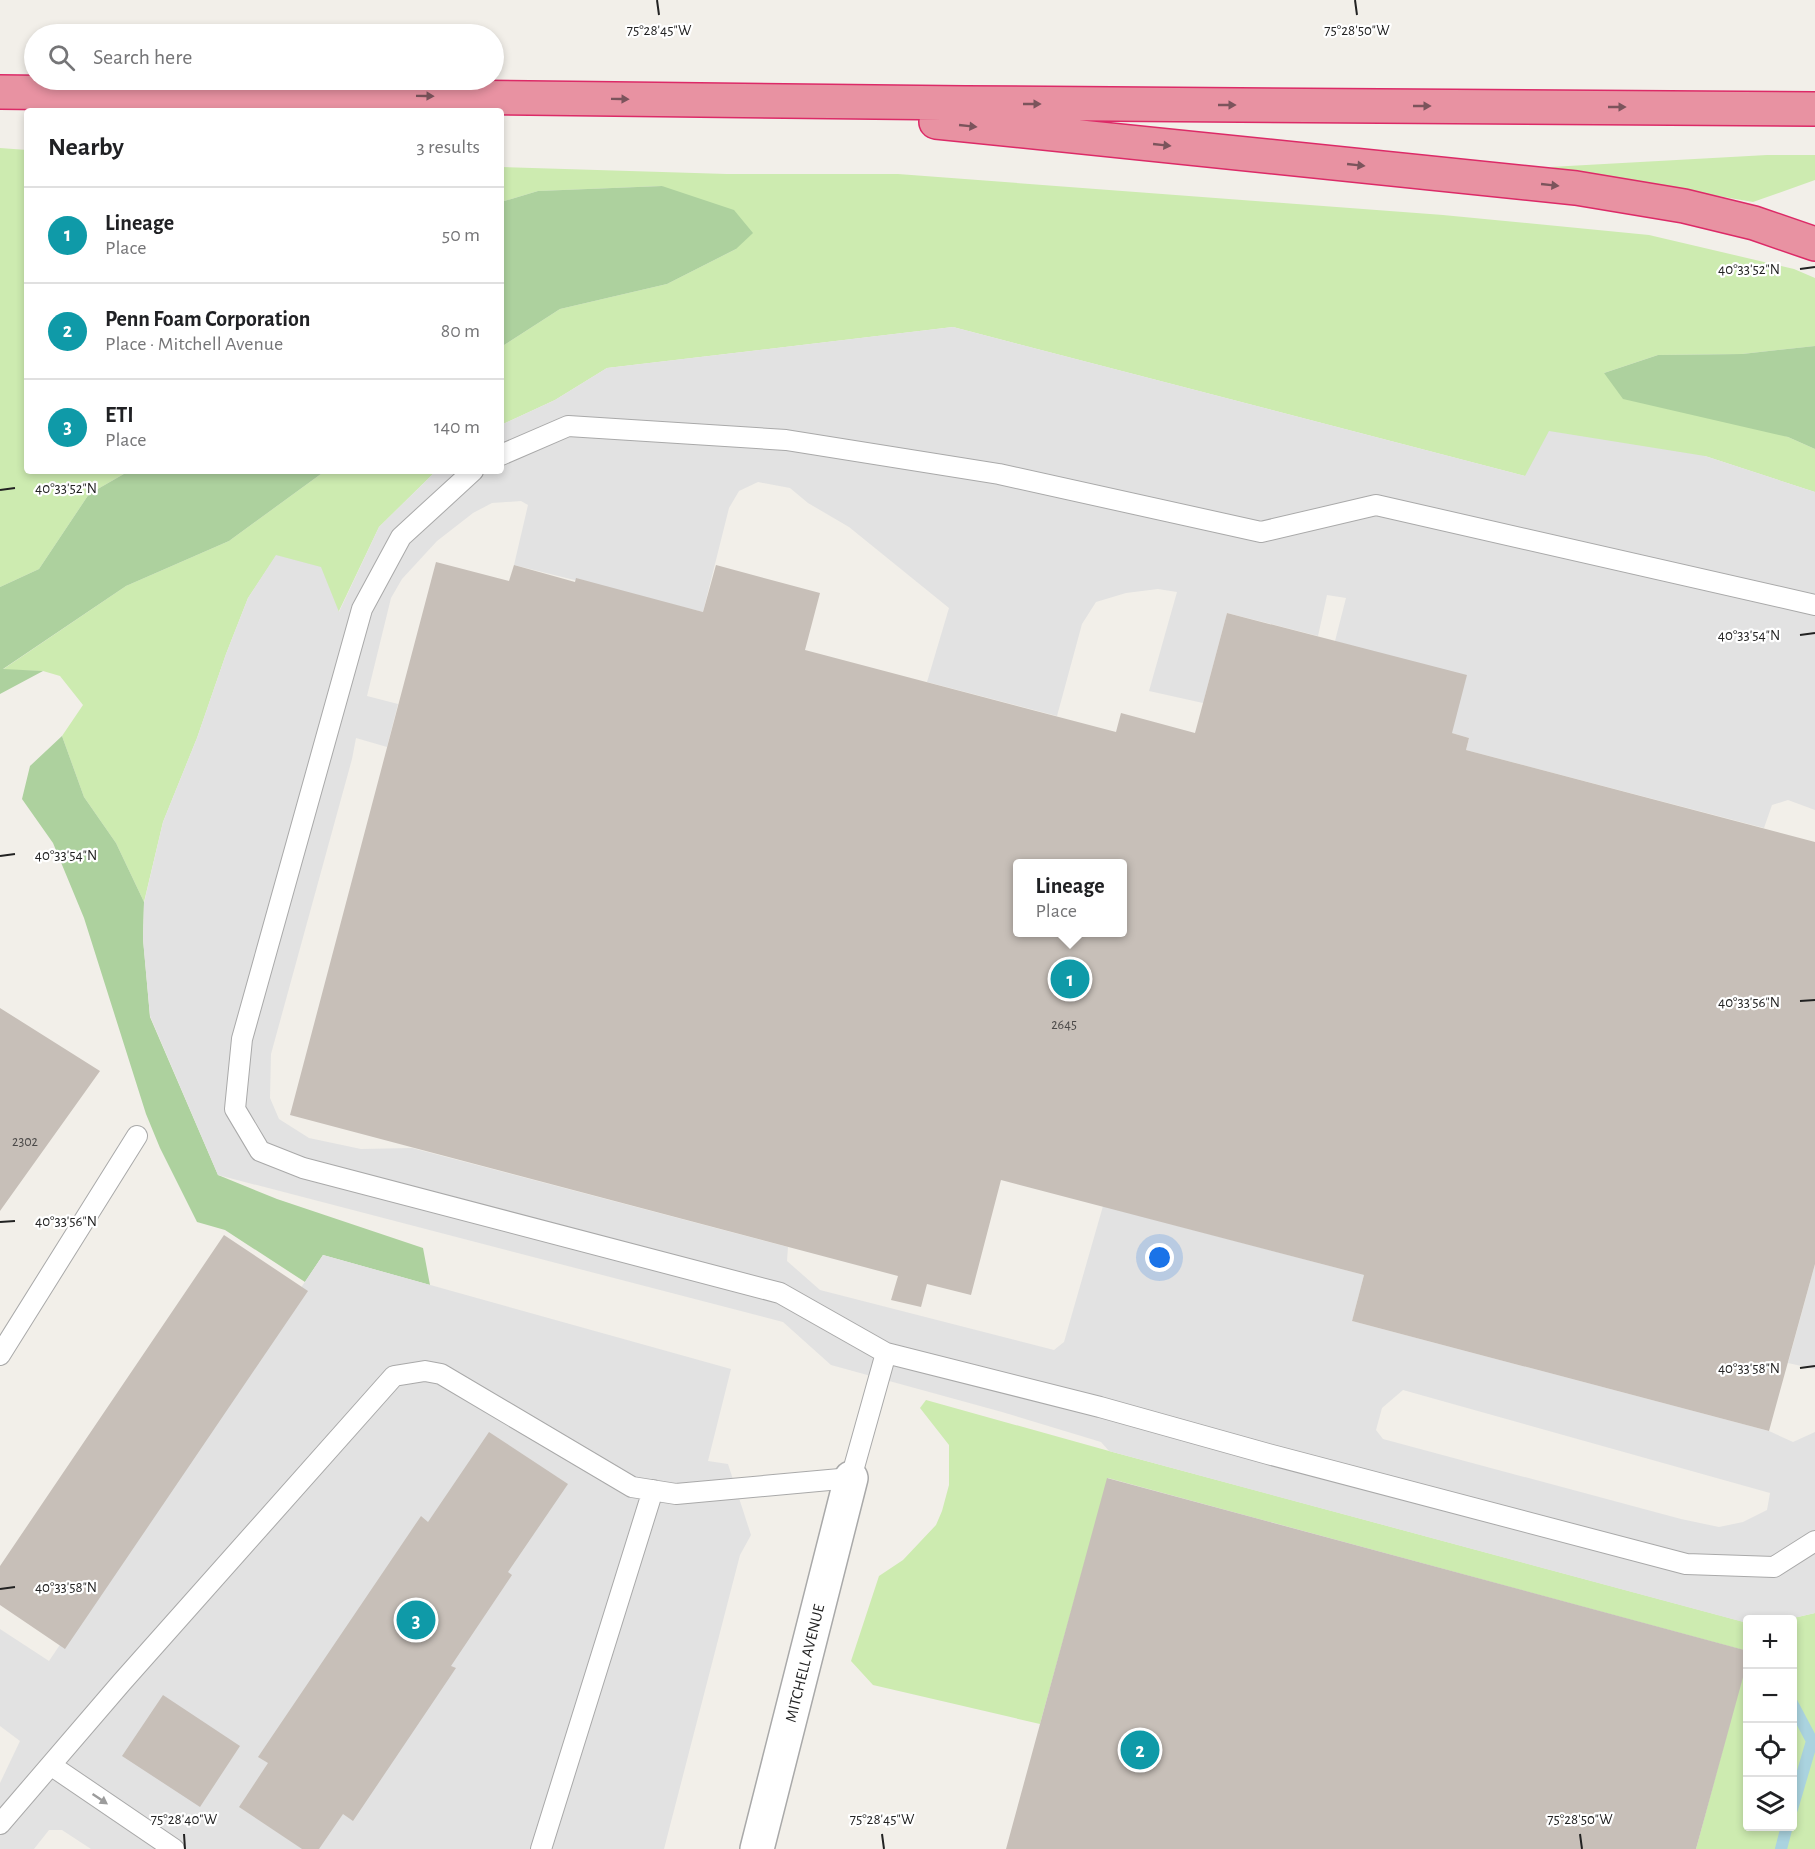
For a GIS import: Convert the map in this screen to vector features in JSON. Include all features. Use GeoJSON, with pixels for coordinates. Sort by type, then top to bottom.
{"type":"FeatureCollection","features":[{"type":"Feature","properties":{"kind":"highway"},"geometry":{"type":"LineString","coordinates":[[0,92],[1815,108]]}},
{"type":"Feature","properties":{"kind":"highway"},"geometry":{"type":"LineString","coordinates":[[722,100],[1576,188],[1684,206],[1754,224],[1815,244]]}},
{"type":"Feature","properties":{"kind":"street","name":"MITCHELL AVENUE"},"geometry":{"type":"LineString","coordinates":[[757,1849],[851,1478]]}},
{"type":"Feature","properties":{"kind":"lane"},"geometry":{"type":"LineString","coordinates":[[504,454],[568,426],[786,440],[999,474],[1261,532],[1376,505],[1815,604]]}},
{"type":"Feature","properties":{"kind":"lane"},"geometry":{"type":"LineString","coordinates":[[470,474],[401,537],[362,609],[242,1039],[235,1109],[260,1151],[303,1168],[780,1293],[886,1353],[1100,1407],[1268,1454],[1686,1564],[1774,1567],[1815,1541]]}},
{"type":"Feature","properties":{"kind":"lane"},"geometry":{"type":"LineString","coordinates":[[0,1355],[137,1136]]}},
{"type":"Feature","properties":{"kind":"lane"},"geometry":{"type":"LineString","coordinates":[[0,1824],[122,1682],[394,1376],[425,1371],[441,1374],[632,1487],[676,1494],[851,1478],[886,1353]]}},
{"type":"Feature","properties":{"kind":"lane"},"geometry":{"type":"LineString","coordinates":[[541,1849],[653,1490]]}},
{"type":"Feature","properties":{"kind":"lane"},"geometry":{"type":"LineString","coordinates":[[52,1766],[174,1849]]}},
{"type":"Feature","properties":{"kind":"green space"},"geometry":{"type":"Polygon","coordinates":[[[0,148],[24,150],[24,474],[124,474],[89,494],[39,569],[0,587],[0,148]]]}},
{"type":"Feature","properties":{"kind":"green space"},"geometry":{"type":"Polygon","coordinates":[[[1767,155],[1815,155],[1815,180],[1753,202],[1550,167],[1767,155]]]}},
{"type":"Feature","properties":{"kind":"green space"},"geometry":{"type":"Polygon","coordinates":[[[504,167],[727,174],[898,174],[1443,215],[1649,235],[1794,269],[1815,278],[1815,346],[1742,354],[1658,355],[1604,373],[1788,437],[1815,449],[1815,492],[1705,456],[1525,476],[953,327],[607,368],[555,400],[504,424],[504,345],[560,309],[667,284],[736,249],[662,186],[538,191],[504,201],[504,167]]]}},
{"type":"Feature","properties":{"kind":"green space"},"geometry":{"type":"Polygon","coordinates":[[[662,186],[734,210],[753,233],[736,249],[667,284],[560,309],[504,345],[504,201],[538,191],[662,186]]]}},
{"type":"Feature","properties":{"kind":"green space"},"geometry":{"type":"Polygon","coordinates":[[[1815,346],[1815,449],[1788,437],[1623,399],[1604,373],[1658,355],[1742,354],[1815,346]]]}},
{"type":"Feature","properties":{"kind":"green space"},"geometry":{"type":"Polygon","coordinates":[[[124,474],[321,474],[229,541],[126,586],[3,669],[43,671],[0,694],[0,587],[39,569],[89,494],[124,474]]]}},
{"type":"Feature","properties":{"kind":"green space"},"geometry":{"type":"Polygon","coordinates":[[[321,474],[433,474],[379,527],[338,613],[276,556],[248,598],[226,654],[197,738],[163,822],[144,902],[116,843],[84,797],[62,736],[83,705],[60,676],[43,671],[2,670],[126,586],[229,541],[321,474]]]}},
{"type":"Feature","properties":{"kind":"green space"},"geometry":{"type":"Polygon","coordinates":[[[62,736],[84,797],[116,843],[144,902],[143,939],[150,1017],[218,1175],[277,1199],[423,1248],[430,1285],[323,1255],[305,1282],[225,1230],[197,1222],[160,1148],[146,1114],[84,918],[53,843],[22,799],[30,766],[62,736]]]}},
{"type":"Feature","properties":{"kind":"green space"},"geometry":{"type":"Polygon","coordinates":[[[926,1400],[1743,1622],[1743,1650],[1108,1478],[1040,1724],[873,1685],[851,1661],[879,1576],[903,1560],[936,1525],[949,1485],[949,1445],[920,1408],[926,1400]]]}},
{"type":"Feature","properties":{"kind":"green space"},"geometry":{"type":"Polygon","coordinates":[[[1815,1613],[1815,1849],[1696,1849],[1743,1674],[1743,1831],[1797,1831],[1797,1617],[1815,1613]]]}},
{"type":"Feature","properties":{"kind":"shaded area"},"geometry":{"type":"Polygon","coordinates":[[[953,327],[1525,476],[1549,431],[1705,456],[1815,492],[1815,810],[1788,800],[1772,805],[1764,828],[1466,750],[1469,738],[1452,733],[1335,641],[1346,598],[1327,595],[1318,636],[1227,613],[1203,703],[1149,691],[1177,592],[1158,589],[1126,593],[1096,602],[1082,624],[1057,716],[927,682],[949,608],[849,527],[808,503],[790,488],[758,482],[739,491],[729,508],[703,612],[514,565],[528,505],[521,501],[492,503],[473,513],[437,541],[402,579],[391,598],[367,696],[398,704],[387,747],[356,738],[271,1054],[270,1098],[279,1119],[309,1138],[361,1149],[412,1148],[788,1247],[787,1261],[820,1290],[1054,1350],[1064,1342],[1103,1206],[1364,1275],[1352,1321],[1769,1431],[1793,1442],[1815,1432],[1815,1613],[1797,1617],[1797,1615],[1743,1615],[1743,1622],[1109,1451],[1101,1442],[831,1365],[783,1322],[218,1175],[150,1016],[143,939],[144,903],[163,822],[197,738],[226,654],[248,598],[276,555],[321,567],[339,612],[379,527],[433,474],[504,474],[504,424],[555,400],[607,368],[953,327]],[[1403,1390],[1382,1408],[1376,1430],[1383,1439],[1681,1519],[1719,1527],[1743,1522],[1767,1510],[1770,1493],[1403,1390]]]}},
{"type":"Feature","properties":{"kind":"shaded area"},"geometry":{"type":"Polygon","coordinates":[[[323,1255],[731,1369],[708,1461],[728,1464],[751,1535],[740,1555],[664,1849],[91,1849],[62,1830],[49,1830],[34,1849],[0,1849],[0,1783],[20,1741],[0,1726],[0,1629],[49,1661],[323,1255]]]}},
{"type":"Feature","properties":{"kind":"shaded area"},"geometry":{"type":"Polygon","coordinates":[[[1815,1264],[1815,1369],[1788,1363],[1815,1264]]]}},
{"type":"Feature","properties":{"kind":"building"},"geometry":{"type":"Polygon","coordinates":[[[436,562],[509,581],[514,565],[575,582],[576,578],[703,612],[716,565],[820,593],[805,650],[1116,732],[1121,713],[1195,733],[1227,613],[1467,675],[1452,733],[1469,738],[1466,750],[1815,842],[1815,1264],[1769,1431],[1352,1321],[1364,1275],[1001,1180],[971,1295],[927,1284],[921,1307],[891,1300],[898,1276],[290,1115],[436,562]]]}},
{"type":"Feature","properties":{"kind":"building"},"geometry":{"type":"Polygon","coordinates":[[[0,1008],[100,1071],[0,1211],[0,1008]]]}},
{"type":"Feature","properties":{"kind":"building"},"geometry":{"type":"Polygon","coordinates":[[[224,1235],[308,1291],[65,1649],[0,1605],[0,1566],[224,1235]]]}},
{"type":"Feature","properties":{"kind":"building"},"geometry":{"type":"Polygon","coordinates":[[[489,1432],[568,1484],[508,1572],[512,1575],[451,1666],[456,1668],[353,1821],[343,1814],[319,1849],[302,1849],[239,1807],[268,1763],[258,1757],[421,1516],[428,1522],[489,1432]]]}},
{"type":"Feature","properties":{"kind":"building"},"geometry":{"type":"Polygon","coordinates":[[[1107,1478],[1743,1650],[1743,1677],[1696,1849],[1006,1849],[1107,1478]]]}},
{"type":"Feature","properties":{"kind":"building"},"geometry":{"type":"Polygon","coordinates":[[[163,1695],[240,1746],[200,1807],[122,1756],[163,1695]]]}},
{"type":"Feature","properties":{"kind":"waterway"},"geometry":{"type":"LineString","coordinates":[[1797,1712],[1812,1741],[1797,1792]]}},
{"type":"Feature","properties":{"kind":"waterway"},"geometry":{"type":"LineString","coordinates":[[1781,1849],[1786,1831]]}},
{"type":"Feature","properties":{"kind":"place","name":"Lineage"},"geometry":{"type":"Point","coordinates":[1070,979]}},
{"type":"Feature","properties":{"kind":"place","name":"ETI"},"geometry":{"type":"Point","coordinates":[416,1620]}},
{"type":"Feature","properties":{"kind":"place","name":"Penn Foam Corporation"},"geometry":{"type":"Point","coordinates":[1140,1750]}}]}
